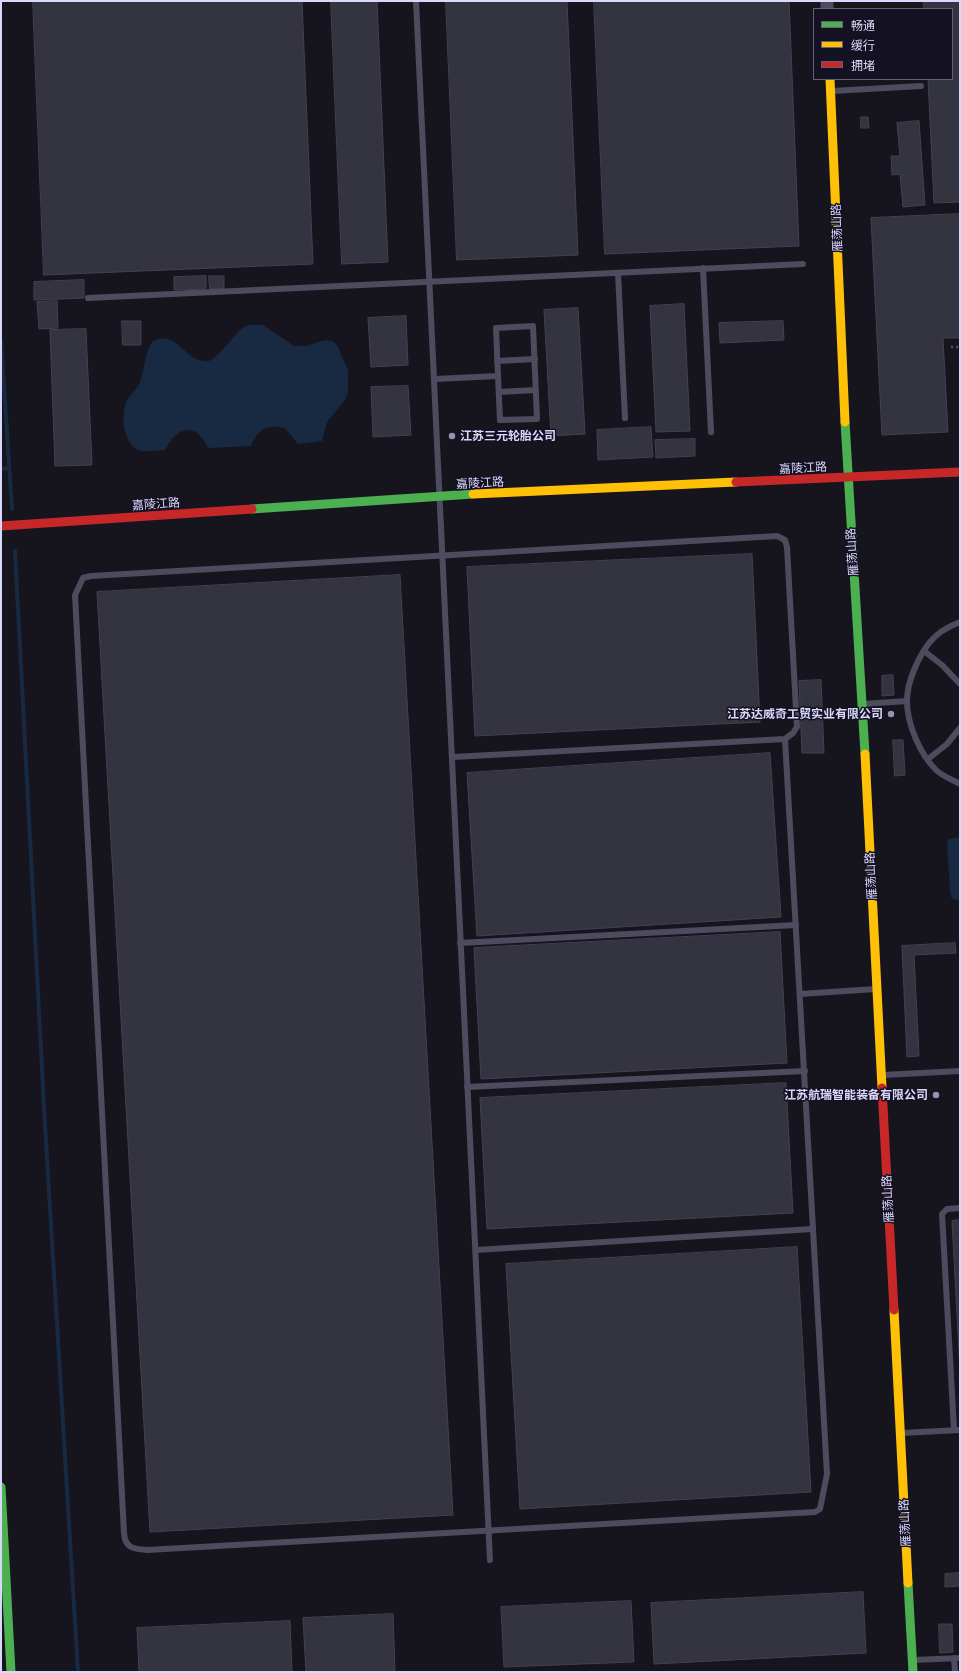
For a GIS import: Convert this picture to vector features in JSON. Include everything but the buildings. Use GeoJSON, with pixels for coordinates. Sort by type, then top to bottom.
{"type":"FeatureCollection","features":[{"type":"Feature","properties":{"kind":"street","name":"雁荡山路"},"geometry":{"type":"LineString","coordinates":[[830,80],[847,478],[862,704],[913,1672]]}},
{"type":"Feature","properties":{"kind":"street","name":"嘉陵江路"},"geometry":{"type":"LineString","coordinates":[[1,526],[440,496],[960,472]]}},
{"type":"Feature","properties":{"kind":"street"},"geometry":{"type":"LineString","coordinates":[[1,1487],[11,1668]]}},
{"type":"Feature","properties":{"kind":"lane"},"geometry":{"type":"LineString","coordinates":[[416,1],[490,1560]]}},
{"type":"Feature","properties":{"kind":"lane"},"geometry":{"type":"LineString","coordinates":[[831,91],[921,86]]}},
{"type":"Feature","properties":{"kind":"lane"},"geometry":{"type":"LineString","coordinates":[[88,298],[803,264]]}},
{"type":"Feature","properties":{"kind":"lane"},"geometry":{"type":"LineString","coordinates":[[703,268],[711,432]]}},
{"type":"Feature","properties":{"kind":"lane"},"geometry":{"type":"LineString","coordinates":[[618,272],[625,418]]}},
{"type":"Feature","properties":{"kind":"lane"},"geometry":{"type":"LineString","coordinates":[[533,326],[535,359],[537,419],[500,420],[496,328],[533,326]]}},
{"type":"Feature","properties":{"kind":"lane"},"geometry":{"type":"LineString","coordinates":[[497,361],[535,359]]}},
{"type":"Feature","properties":{"kind":"lane"},"geometry":{"type":"LineString","coordinates":[[435,378],[498,376]]}},
{"type":"Feature","properties":{"kind":"lane"},"geometry":{"type":"LineString","coordinates":[[499,392],[536,390]]}},
{"type":"Feature","properties":{"kind":"lane"},"geometry":{"type":"LineString","coordinates":[[453,757],[785,738],[793,733],[797,727],[787,547],[785,540],[777,536],[92,576],[83,578],[78,585],[75,595],[125,1542],[128,1547],[136,1550],[147,1550],[815,1512],[820,1509],[827,1474],[785,738]]}},
{"type":"Feature","properties":{"kind":"lane"},"geometry":{"type":"LineString","coordinates":[[960,622],[951,625],[931,641],[924,651],[912,680],[907,701],[912,725],[922,750],[937,771],[960,784]]}},
{"type":"Feature","properties":{"kind":"lane"},"geometry":{"type":"LineString","coordinates":[[924,651],[942,665],[960,684]]}},
{"type":"Feature","properties":{"kind":"lane"},"geometry":{"type":"LineString","coordinates":[[862,704],[907,701]]}},
{"type":"Feature","properties":{"kind":"lane"},"geometry":{"type":"LineString","coordinates":[[928,759],[946,744],[960,728]]}},
{"type":"Feature","properties":{"kind":"lane"},"geometry":{"type":"LineString","coordinates":[[460,943],[796,925]]}},
{"type":"Feature","properties":{"kind":"lane"},"geometry":{"type":"LineString","coordinates":[[800,994],[877,988]]}},
{"type":"Feature","properties":{"kind":"lane"},"geometry":{"type":"LineString","coordinates":[[468,1087],[805,1071]]}},
{"type":"Feature","properties":{"kind":"lane"},"geometry":{"type":"LineString","coordinates":[[881,1075],[960,1071]]}},
{"type":"Feature","properties":{"kind":"lane"},"geometry":{"type":"LineString","coordinates":[[901,1433],[957,1430],[942,1214],[947,1208],[960,1208]]}},
{"type":"Feature","properties":{"kind":"lane"},"geometry":{"type":"LineString","coordinates":[[476,1250],[813,1229]]}},
{"type":"Feature","properties":{"kind":"lane"},"geometry":{"type":"LineString","coordinates":[[913,1660],[957,1658],[955,1672]]}},
{"type":"Feature","properties":{"kind":"lane"},"geometry":{"type":"LineString","coordinates":[[1,1664],[11,1668]]}},
{"type":"Feature","properties":{"kind":"path"},"geometry":{"type":"LineString","coordinates":[[951,347],[960,347]]}},
{"type":"Feature","properties":{"kind":"water"},"geometry":{"type":"Polygon","coordinates":[[[249,325],[263,325],[294,346],[306,346],[325,340],[334,342],[338,347],[348,370],[348,392],[345,400],[327,422],[322,441],[298,444],[285,428],[273,426],[260,432],[253,440],[251,446],[208,448],[199,434],[192,430],[187,430],[182,431],[174,437],[165,450],[141,451],[135,448],[130,443],[125,430],[124,408],[127,399],[137,388],[140,382],[147,353],[152,342],[161,339],[168,339],[175,342],[193,357],[200,360],[209,361],[220,352],[239,331],[249,325]]]}},
{"type":"Feature","properties":{"kind":"water"},"geometry":{"type":"Polygon","coordinates":[[[960,837],[960,899],[955,900],[951,897],[950,891],[947,843],[949,839],[960,837]]]}},
{"type":"Feature","properties":{"kind":"waterway"},"geometry":{"type":"LineString","coordinates":[[1,340],[12,509]]}},
{"type":"Feature","properties":{"kind":"waterway"},"geometry":{"type":"LineString","coordinates":[[1,469],[9,468]]}},
{"type":"Feature","properties":{"kind":"waterway"},"geometry":{"type":"LineString","coordinates":[[15,551],[44,1108],[78,1672]]}},
{"type":"Feature","properties":{"kind":"traffic: fast"},"geometry":{"type":"LineString","coordinates":[[845,422],[865,754]]}},
{"type":"Feature","properties":{"kind":"traffic: fast"},"geometry":{"type":"LineString","coordinates":[[252,509],[473,494]]}},
{"type":"Feature","properties":{"kind":"traffic: fast"},"geometry":{"type":"LineString","coordinates":[[1,1487],[11,1672]]}},
{"type":"Feature","properties":{"kind":"traffic: fast"},"geometry":{"type":"LineString","coordinates":[[908,1583],[913,1672]]}},
{"type":"Feature","properties":{"kind":"traffic: slow"},"geometry":{"type":"LineString","coordinates":[[830,80],[845,422]]}},
{"type":"Feature","properties":{"kind":"traffic: slow"},"geometry":{"type":"LineString","coordinates":[[473,494],[736,482]]}},
{"type":"Feature","properties":{"kind":"traffic: slow"},"geometry":{"type":"LineString","coordinates":[[865,754],[882,1088]]}},
{"type":"Feature","properties":{"kind":"traffic: slow"},"geometry":{"type":"LineString","coordinates":[[894,1310],[908,1583]]}},
{"type":"Feature","properties":{"kind":"traffic: jam"},"geometry":{"type":"LineString","coordinates":[[736,482],[960,472]]}},
{"type":"Feature","properties":{"kind":"traffic: jam"},"geometry":{"type":"LineString","coordinates":[[1,526],[252,509]]}},
{"type":"Feature","properties":{"kind":"traffic: jam"},"geometry":{"type":"LineString","coordinates":[[882,1088],[894,1310]]}},
{"type":"Feature","properties":{"kind":"place","name":"江苏三元轮胎公司"},"geometry":{"type":"Point","coordinates":[452,436]}},
{"type":"Feature","properties":{"kind":"place","name":"江苏达威奇工贸实业有限公司"},"geometry":{"type":"Point","coordinates":[891,714]}},
{"type":"Feature","properties":{"kind":"place","name":"江苏航瑞智能装备有限公司"},"geometry":{"type":"Point","coordinates":[936,1095]}}]}
